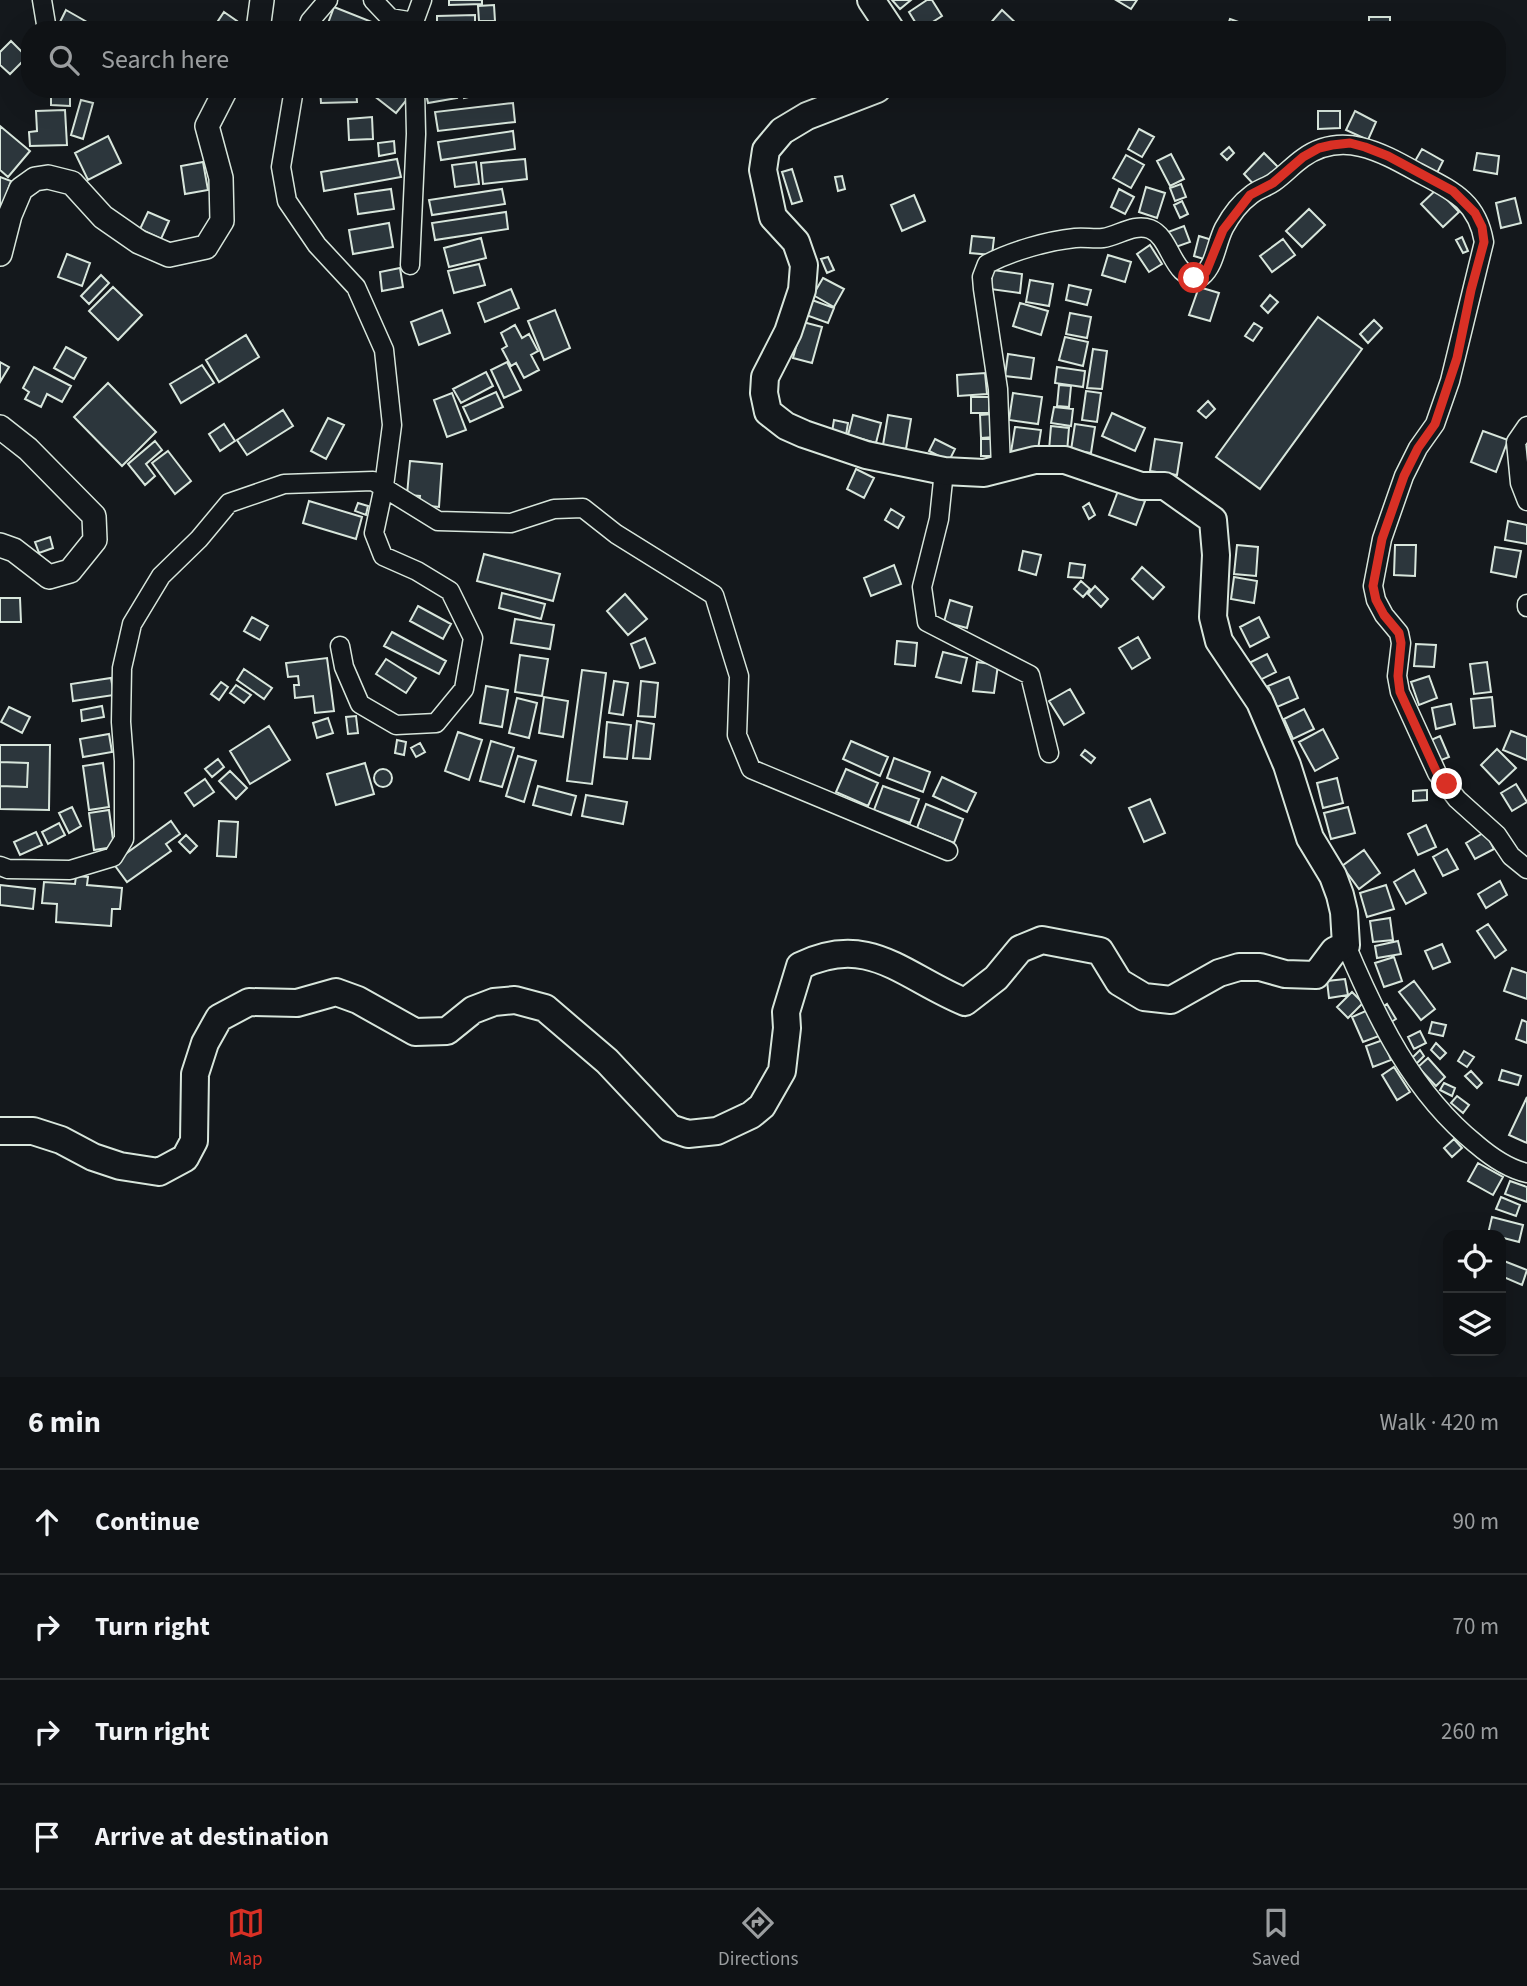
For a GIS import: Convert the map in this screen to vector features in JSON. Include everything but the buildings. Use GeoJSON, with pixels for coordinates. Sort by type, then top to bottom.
{"type":"FeatureCollection","features":[{"type":"Feature","properties":{"kind":"highway"},"geometry":{"type":"LineString","coordinates":[[871,0],[885,21]]}},
{"type":"Feature","properties":{"kind":"highway"},"geometry":{"type":"LineString","coordinates":[[0,1131],[33,1131],[61,1140],[93,1157],[120,1166],[159,1172],[185,1158],[194,1141],[195,1074],[205,1043],[219,1018],[249,1002],[297,1003],[336,992],[358,1000],[415,1032],[447,1031],[473,1010],[494,1002],[515,1000],[545,1008],[607,1061],[670,1128],[688,1134],[717,1131],[751,1115],[762,1106],[782,1071],[786,1012],[800,965],[831,953],[854,953],[891,962],[937,991],[964,1002],[996,978],[1020,949],[1042,940],[1100,951],[1119,982],[1144,997],[1171,1000],[1219,973],[1239,967],[1260,967],[1285,974],[1316,975],[1334,951],[1346,945],[1340,895],[1333,876],[1310,838],[1282,752],[1260,702],[1219,641],[1213,617],[1216,555],[1213,520],[1165,486],[1141,486],[1065,460],[1035,460],[984,473],[944,471],[866,455],[786,426],[768,412],[764,394],[765,377],[788,332],[802,290],[804,265],[796,242],[773,217],[763,170],[766,150],[782,131],[807,116],[854,98]]}},
{"type":"Feature","properties":{"kind":"main road"},"geometry":{"type":"LineString","coordinates":[[259,21],[262,0]]}},
{"type":"Feature","properties":{"kind":"main road"},"geometry":{"type":"LineString","coordinates":[[0,254],[10,215],[21,188],[35,179],[48,177],[72,183],[103,216],[139,242],[169,255],[206,247],[222,221],[221,178],[207,126],[221,98]]}},
{"type":"Feature","properties":{"kind":"main road"},"geometry":{"type":"LineString","coordinates":[[0,427],[28,449],[94,516],[95,540],[70,571],[49,577],[14,550],[0,545]]}},
{"type":"Feature","properties":{"kind":"street"},"geometry":{"type":"LineString","coordinates":[[42,0],[46,21]]}},
{"type":"Feature","properties":{"kind":"street"},"geometry":{"type":"LineString","coordinates":[[310,21],[328,0]]}},
{"type":"Feature","properties":{"kind":"street"},"geometry":{"type":"LineString","coordinates":[[373,0],[390,18],[399,21]]}},
{"type":"Feature","properties":{"kind":"street"},"geometry":{"type":"LineString","coordinates":[[416,21],[422,0]]}},
{"type":"Feature","properties":{"kind":"street"},"geometry":{"type":"LineString","coordinates":[[292,98],[281,167],[287,201],[317,245],[356,287],[384,350],[392,425],[384,486],[374,533],[383,556],[417,571],[450,591],[473,638],[464,688],[436,723],[396,725],[360,704],[344,667],[340,646]]}},
{"type":"Feature","properties":{"kind":"street"},"geometry":{"type":"LineString","coordinates":[[410,264],[415,98]]}},
{"type":"Feature","properties":{"kind":"street"},"geometry":{"type":"LineString","coordinates":[[1001,469],[998,389],[982,276],[987,264],[1038,246],[1075,238],[1103,238],[1136,228],[1147,228],[1159,234],[1177,266],[1186,275],[1194,278],[1202,276],[1211,263],[1223,230],[1250,195],[1273,183],[1303,157],[1319,148],[1332,145],[1350,143],[1365,147],[1388,156],[1453,191],[1475,213],[1482,227],[1484,242],[1454,369],[1435,424],[1418,448],[1404,476],[1382,539],[1373,586],[1376,600],[1384,615],[1399,633],[1400,692],[1437,773],[1457,799],[1497,835],[1511,856],[1527,869]]}},
{"type":"Feature","properties":{"kind":"street"},"geometry":{"type":"LineString","coordinates":[[1527,426],[1516,442],[1520,483],[1527,500]]}},
{"type":"Feature","properties":{"kind":"street"},"geometry":{"type":"LineString","coordinates":[[944,471],[939,519],[922,587],[927,622],[1030,675],[1049,753]]}},
{"type":"Feature","properties":{"kind":"street"},"geometry":{"type":"LineString","coordinates":[[0,866],[8,869],[70,870],[113,857],[119,848],[124,839],[122,668],[132,624],[161,576],[199,539],[229,503],[284,484],[373,481],[438,521],[511,523],[554,509],[583,508],[616,534],[714,595],[739,676],[737,735],[751,769],[948,851]]}},
{"type":"Feature","properties":{"kind":"street"},"geometry":{"type":"LineString","coordinates":[[1346,945],[1379,1020],[1417,1082],[1464,1135],[1488,1154],[1527,1173]]}},
{"type":"Feature","properties":{"kind":"route"},"geometry":{"type":"LineString","coordinates":[[1194,278],[1206,272],[1223,230],[1250,195],[1273,183],[1303,157],[1319,148],[1350,143],[1388,156],[1453,191],[1475,213],[1482,227],[1484,242],[1457,358],[1435,424],[1418,448],[1404,476],[1382,539],[1373,586],[1376,600],[1384,615],[1399,633],[1400,692],[1437,773],[1447,784]]}}]}
